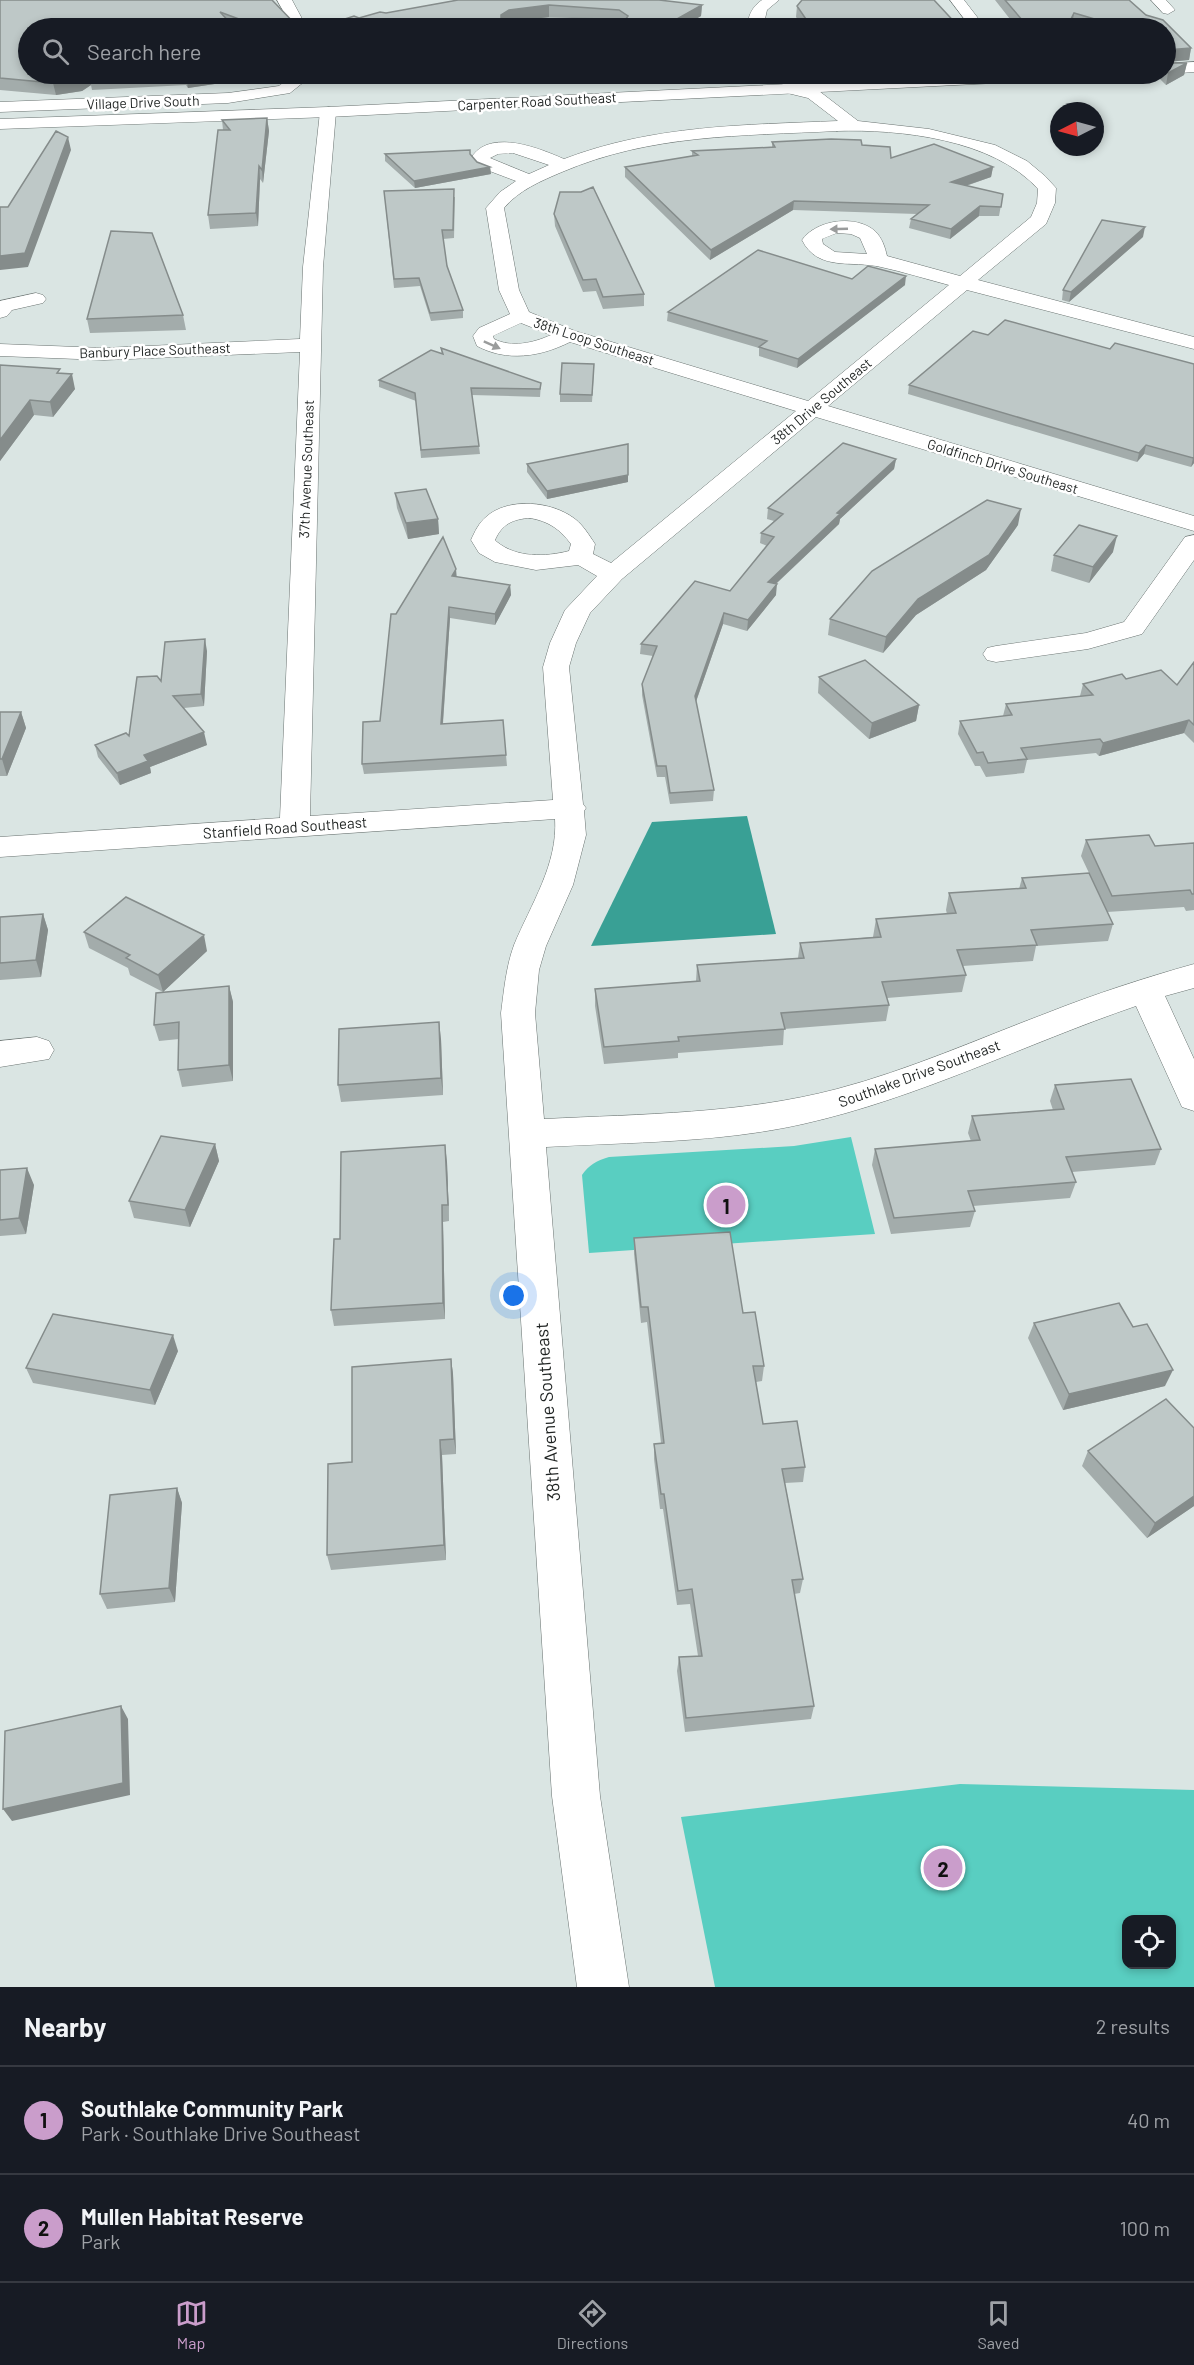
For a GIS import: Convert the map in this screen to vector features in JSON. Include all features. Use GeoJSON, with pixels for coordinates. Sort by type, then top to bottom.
{"type":"FeatureCollection","features":[{"type":"Feature","properties":{"kind":"street"},"geometry":{"type":"LineString","coordinates":[[284,0],[295,18]]}},
{"type":"Feature","properties":{"kind":"street"},"geometry":{"type":"LineString","coordinates":[[757,18],[760,8],[772,0]]}},
{"type":"Feature","properties":{"kind":"street"},"geometry":{"type":"LineString","coordinates":[[957,0],[971,18]]}},
{"type":"Feature","properties":{"kind":"street"},"geometry":{"type":"LineString","coordinates":[[1176,68],[1194,67]]}},
{"type":"Feature","properties":{"kind":"street","name":"Village Drive South"},"geometry":{"type":"LineString","coordinates":[[0,107],[228,98],[284,90],[292,84]]}},
{"type":"Feature","properties":{"kind":"street","name":"Carpenter Road Southeast"},"geometry":{"type":"LineString","coordinates":[[0,124],[328,112],[737,84]]}},
{"type":"Feature","properties":{"kind":"street"},"geometry":{"type":"LineString","coordinates":[[768,130],[772,99],[780,84]]}},
{"type":"Feature","properties":{"kind":"street"},"geometry":{"type":"LineString","coordinates":[[788,84],[813,94],[856,127]]}},
{"type":"Feature","properties":{"kind":"street","name":"37th Avenue Southeast"},"geometry":{"type":"LineString","coordinates":[[295,827],[313,267],[328,112]]}},
{"type":"Feature","properties":{"kind":"street","name":"38th Drive Southeast"},"geometry":{"type":"LineString","coordinates":[[570,808],[556,667],[562,642],[578,610],[613,574],[1039,220],[1046,203],[1047,188],[1034,172],[1006,156],[968,142],[920,132],[856,127],[768,130]]}},
{"type":"Feature","properties":{"kind":"street","name":"38th Loop Southeast"},"geometry":{"type":"LineString","coordinates":[[768,130],[680,135],[631,143],[564,165],[530,180],[504,196],[495,208],[509,290],[520,316],[568,334],[813,408]]}},
{"type":"Feature","properties":{"kind":"street"},"geometry":{"type":"LineString","coordinates":[[530,180],[485,164],[481,159],[482,155],[497,148],[520,148],[564,165]]}},
{"type":"Feature","properties":{"kind":"street"},"geometry":{"type":"LineString","coordinates":[[878,260],[1194,343]]}},
{"type":"Feature","properties":{"kind":"street"},"geometry":{"type":"LineString","coordinates":[[0,312],[5,306],[36,299]]}},
{"type":"Feature","properties":{"kind":"street"},"geometry":{"type":"LineString","coordinates":[[520,316],[486,332],[483,336],[484,342],[497,348],[523,349],[555,342],[568,334]]}},
{"type":"Feature","properties":{"kind":"street","name":"Banbury Place Southeast"},"geometry":{"type":"LineString","coordinates":[[0,350],[104,354],[310,345]]}},
{"type":"Feature","properties":{"kind":"street","name":"Goldfinch Drive Southeast"},"geometry":{"type":"LineString","coordinates":[[813,408],[1194,524]]}},
{"type":"Feature","properties":{"kind":"street"},"geometry":{"type":"LineString","coordinates":[[996,654],[1088,641],[1133,628],[1194,542]]}},
{"type":"Feature","properties":{"kind":"street"},"geometry":{"type":"LineString","coordinates":[[579,558],[613,574]]}},
{"type":"Feature","properties":{"kind":"street","name":"Stanfield Road Southeast"},"geometry":{"type":"LineString","coordinates":[[0,847],[570,808]]}},
{"type":"Feature","properties":{"kind":"street","name":"38th Avenue Southeast"},"geometry":{"type":"LineString","coordinates":[[570,808],[571,835],[566,860],[558,885],[530,946],[519,991],[518,1014],[576,1796],[603,1987]]}},
{"type":"Feature","properties":{"kind":"street","name":"Southlake Drive Southeast"},"geometry":{"type":"LineString","coordinates":[[527,1134],[736,1121],[808,1110],[870,1093],[1146,990],[1194,976]]}},
{"type":"Feature","properties":{"kind":"street"},"geometry":{"type":"LineString","coordinates":[[1146,990],[1194,1098]]}},
{"type":"Feature","properties":{"kind":"street"},"geometry":{"type":"LineString","coordinates":[[0,1054],[38,1050]]}},
{"type":"Feature","properties":{"kind":"shaded area"},"geometry":{"type":"Polygon","coordinates":[[[747,816],[776,934],[591,946],[652,822],[747,816]]]}},
{"type":"Feature","properties":{"kind":"shaded area"},"geometry":{"type":"Polygon","coordinates":[[[851,1137],[875,1234],[589,1253],[582,1175],[600,1160],[609,1157],[794,1146],[851,1137]]]}},
{"type":"Feature","properties":{"kind":"shaded area"},"geometry":{"type":"Polygon","coordinates":[[[960,1784],[1194,1790],[1194,1987],[715,1987],[681,1817],[960,1784]]]}},
{"type":"Feature","properties":{"kind":"building"},"geometry":{"type":"Polygon","coordinates":[[[0,0],[272,0],[289,18],[236,18],[220,12],[226,18],[18,18],[18,80],[0,78],[0,0]]]}},
{"type":"Feature","properties":{"kind":"building"},"geometry":{"type":"Polygon","coordinates":[[[458,0],[659,0],[702,5],[679,18],[627,18],[628,16],[619,10],[549,5],[509,10],[501,15],[501,18],[359,18],[380,12],[386,13],[458,0]]]}},
{"type":"Feature","properties":{"kind":"building"},"geometry":{"type":"Polygon","coordinates":[[[802,0],[934,0],[951,18],[805,18],[797,6],[802,0]]]}},
{"type":"Feature","properties":{"kind":"building"},"geometry":{"type":"Polygon","coordinates":[[[1005,0],[1129,0],[1146,15],[1156,18],[1091,18],[1074,13],[1072,18],[1020,18],[1005,0]]]}},
{"type":"Feature","properties":{"kind":"building"},"geometry":{"type":"Polygon","coordinates":[[[1176,33],[1191,48],[1176,49],[1176,33]]]}},
{"type":"Feature","properties":{"kind":"building"},"geometry":{"type":"Polygon","coordinates":[[[1176,63],[1187,63],[1176,69],[1176,63]]]}},
{"type":"Feature","properties":{"kind":"building"},"geometry":{"type":"Polygon","coordinates":[[[267,118],[262,170],[259,166],[256,213],[208,215],[218,130],[230,130],[222,120],[267,118]]]}},
{"type":"Feature","properties":{"kind":"building"},"geometry":{"type":"Polygon","coordinates":[[[56,131],[68,137],[25,253],[0,256],[0,207],[8,207],[56,131]]]}},
{"type":"Feature","properties":{"kind":"building"},"geometry":{"type":"Polygon","coordinates":[[[861,140],[862,145],[890,147],[891,158],[934,144],[993,167],[951,182],[1003,194],[1001,207],[980,206],[951,229],[911,219],[929,205],[794,201],[711,250],[625,167],[698,155],[692,151],[775,147],[772,142],[861,140]]]}},
{"type":"Feature","properties":{"kind":"building"},"geometry":{"type":"Polygon","coordinates":[[[470,150],[470,154],[477,162],[490,167],[414,181],[385,154],[470,150]]]}},
{"type":"Feature","properties":{"kind":"building"},"geometry":{"type":"Polygon","coordinates":[[[593,187],[644,294],[603,297],[596,279],[583,280],[554,214],[560,192],[581,192],[593,187]]]}},
{"type":"Feature","properties":{"kind":"building"},"geometry":{"type":"Polygon","coordinates":[[[454,189],[453,230],[442,230],[447,266],[463,310],[430,313],[419,278],[394,279],[384,191],[454,189]]]}},
{"type":"Feature","properties":{"kind":"building"},"geometry":{"type":"Polygon","coordinates":[[[1102,220],[1145,227],[1071,292],[1063,290],[1102,220]]]}},
{"type":"Feature","properties":{"kind":"building"},"geometry":{"type":"Polygon","coordinates":[[[111,231],[152,233],[183,315],[87,319],[111,231]]]}},
{"type":"Feature","properties":{"kind":"building"},"geometry":{"type":"Polygon","coordinates":[[[758,250],[852,279],[868,266],[906,276],[798,359],[759,347],[767,341],[668,312],[758,250]]]}},
{"type":"Feature","properties":{"kind":"building"},"geometry":{"type":"Polygon","coordinates":[[[1005,320],[1110,349],[1115,343],[1194,364],[1194,457],[1146,445],[1139,453],[909,385],[973,331],[988,335],[1005,320]]]}},
{"type":"Feature","properties":{"kind":"building"},"geometry":{"type":"Polygon","coordinates":[[[441,348],[541,383],[540,389],[471,388],[479,446],[421,450],[415,393],[379,380],[431,350],[443,354],[441,348]]]}},
{"type":"Feature","properties":{"kind":"building"},"geometry":{"type":"Polygon","coordinates":[[[562,363],[594,364],[592,395],[560,394],[562,363]]]}},
{"type":"Feature","properties":{"kind":"building"},"geometry":{"type":"Polygon","coordinates":[[[0,365],[60,369],[57,373],[72,374],[50,402],[30,400],[0,440],[0,365]]]}},
{"type":"Feature","properties":{"kind":"building"},"geometry":{"type":"Polygon","coordinates":[[[843,443],[896,459],[837,513],[840,514],[768,582],[777,584],[748,620],[724,613],[695,696],[714,790],[670,793],[666,766],[657,766],[642,684],[657,646],[641,644],[695,581],[730,591],[774,537],[761,533],[783,514],[768,508],[843,443]]]}},
{"type":"Feature","properties":{"kind":"building"},"geometry":{"type":"Polygon","coordinates":[[[628,444],[628,475],[547,491],[527,464],[628,444]]]}},
{"type":"Feature","properties":{"kind":"building"},"geometry":{"type":"Polygon","coordinates":[[[426,489],[438,519],[406,523],[395,493],[426,489]]]}},
{"type":"Feature","properties":{"kind":"building"},"geometry":{"type":"Polygon","coordinates":[[[987,500],[1021,509],[989,555],[918,599],[886,637],[830,619],[872,571],[987,500]]]}},
{"type":"Feature","properties":{"kind":"building"},"geometry":{"type":"Polygon","coordinates":[[[1079,525],[1117,536],[1093,567],[1054,555],[1079,525]]]}},
{"type":"Feature","properties":{"kind":"building"},"geometry":{"type":"Polygon","coordinates":[[[443,537],[456,569],[452,576],[510,585],[495,614],[449,607],[441,724],[503,720],[506,755],[362,764],[363,722],[380,721],[391,614],[396,614],[443,537]]]}},
{"type":"Feature","properties":{"kind":"building"},"geometry":{"type":"Polygon","coordinates":[[[205,639],[201,694],[173,696],[204,732],[144,755],[148,761],[117,773],[95,745],[126,733],[129,736],[137,677],[157,676],[161,681],[165,642],[205,639]]]}},
{"type":"Feature","properties":{"kind":"building"},"geometry":{"type":"Polygon","coordinates":[[[865,660],[919,705],[872,723],[819,677],[865,660]]]}},
{"type":"Feature","properties":{"kind":"building"},"geometry":{"type":"Polygon","coordinates":[[[1194,662],[1194,725],[1189,720],[1103,743],[1100,739],[1021,748],[1027,759],[988,763],[983,752],[977,753],[960,721],[1012,715],[1006,704],[1093,695],[1083,684],[1122,674],[1126,679],[1161,670],[1177,685],[1194,662]]]}},
{"type":"Feature","properties":{"kind":"building"},"geometry":{"type":"Polygon","coordinates":[[[0,712],[21,712],[2,759],[0,759],[0,712]]]}},
{"type":"Feature","properties":{"kind":"building"},"geometry":{"type":"Polygon","coordinates":[[[1149,835],[1155,846],[1194,843],[1194,894],[1190,890],[1112,896],[1086,840],[1149,835]]]}},
{"type":"Feature","properties":{"kind":"building"},"geometry":{"type":"Polygon","coordinates":[[[1089,873],[1113,924],[1031,930],[1037,945],[957,950],[966,975],[882,982],[889,1005],[781,1013],[785,1029],[678,1037],[679,1041],[604,1047],[595,989],[700,981],[697,965],[804,958],[800,943],[881,937],[876,919],[956,913],[949,893],[1026,888],[1022,878],[1089,873]]]}},
{"type":"Feature","properties":{"kind":"building"},"geometry":{"type":"Polygon","coordinates":[[[126,897],[204,935],[158,975],[126,958],[130,955],[84,932],[126,897]]]}},
{"type":"Feature","properties":{"kind":"building"},"geometry":{"type":"Polygon","coordinates":[[[43,914],[36,960],[0,963],[0,917],[43,914]]]}},
{"type":"Feature","properties":{"kind":"building"},"geometry":{"type":"Polygon","coordinates":[[[229,986],[229,1065],[178,1070],[179,1022],[154,1025],[156,993],[229,986]]]}},
{"type":"Feature","properties":{"kind":"building"},"geometry":{"type":"Polygon","coordinates":[[[439,1022],[441,1078],[338,1085],[339,1029],[439,1022]]]}},
{"type":"Feature","properties":{"kind":"building"},"geometry":{"type":"Polygon","coordinates":[[[1131,1079],[1161,1149],[1066,1157],[1076,1182],[968,1191],[975,1211],[894,1218],[875,1149],[980,1140],[972,1116],[1064,1109],[1055,1085],[1131,1079]]]}},
{"type":"Feature","properties":{"kind":"building"},"geometry":{"type":"Polygon","coordinates":[[[161,1136],[215,1144],[185,1210],[129,1201],[161,1136]]]}},
{"type":"Feature","properties":{"kind":"building"},"geometry":{"type":"Polygon","coordinates":[[[445,1145],[448,1205],[442,1205],[443,1303],[331,1310],[334,1239],[340,1239],[341,1152],[445,1145]]]}},
{"type":"Feature","properties":{"kind":"building"},"geometry":{"type":"Polygon","coordinates":[[[27,1168],[19,1218],[0,1220],[0,1170],[27,1168]]]}},
{"type":"Feature","properties":{"kind":"building"},"geometry":{"type":"Polygon","coordinates":[[[730,1232],[743,1313],[755,1312],[764,1366],[753,1366],[763,1424],[797,1421],[805,1467],[782,1469],[803,1579],[792,1580],[814,1706],[686,1718],[679,1657],[702,1656],[692,1589],[678,1591],[664,1494],[661,1494],[654,1444],[664,1443],[648,1307],[641,1307],[634,1238],[730,1232]]]}},
{"type":"Feature","properties":{"kind":"building"},"geometry":{"type":"Polygon","coordinates":[[[1119,1303],[1133,1327],[1147,1324],[1173,1370],[1069,1394],[1034,1323],[1119,1303]]]}},
{"type":"Feature","properties":{"kind":"building"},"geometry":{"type":"Polygon","coordinates":[[[53,1314],[173,1335],[150,1390],[26,1368],[53,1314]]]}},
{"type":"Feature","properties":{"kind":"building"},"geometry":{"type":"Polygon","coordinates":[[[451,1359],[454,1439],[440,1440],[444,1545],[327,1555],[328,1464],[352,1462],[352,1367],[451,1359]]]}},
{"type":"Feature","properties":{"kind":"building"},"geometry":{"type":"Polygon","coordinates":[[[1166,1399],[1194,1428],[1194,1496],[1155,1523],[1088,1451],[1166,1399]]]}},
{"type":"Feature","properties":{"kind":"building"},"geometry":{"type":"Polygon","coordinates":[[[177,1488],[169,1588],[100,1594],[110,1495],[177,1488]]]}},
{"type":"Feature","properties":{"kind":"building"},"geometry":{"type":"Polygon","coordinates":[[[121,1706],[123,1783],[3,1809],[5,1731],[121,1706]]]}},
{"type":"Feature","properties":{"kind":"place","name":"Southlake Community Park"},"geometry":{"type":"Point","coordinates":[726,1205]}},
{"type":"Feature","properties":{"kind":"place","name":"Mullen Habitat Reserve"},"geometry":{"type":"Point","coordinates":[943,1868]}}]}
